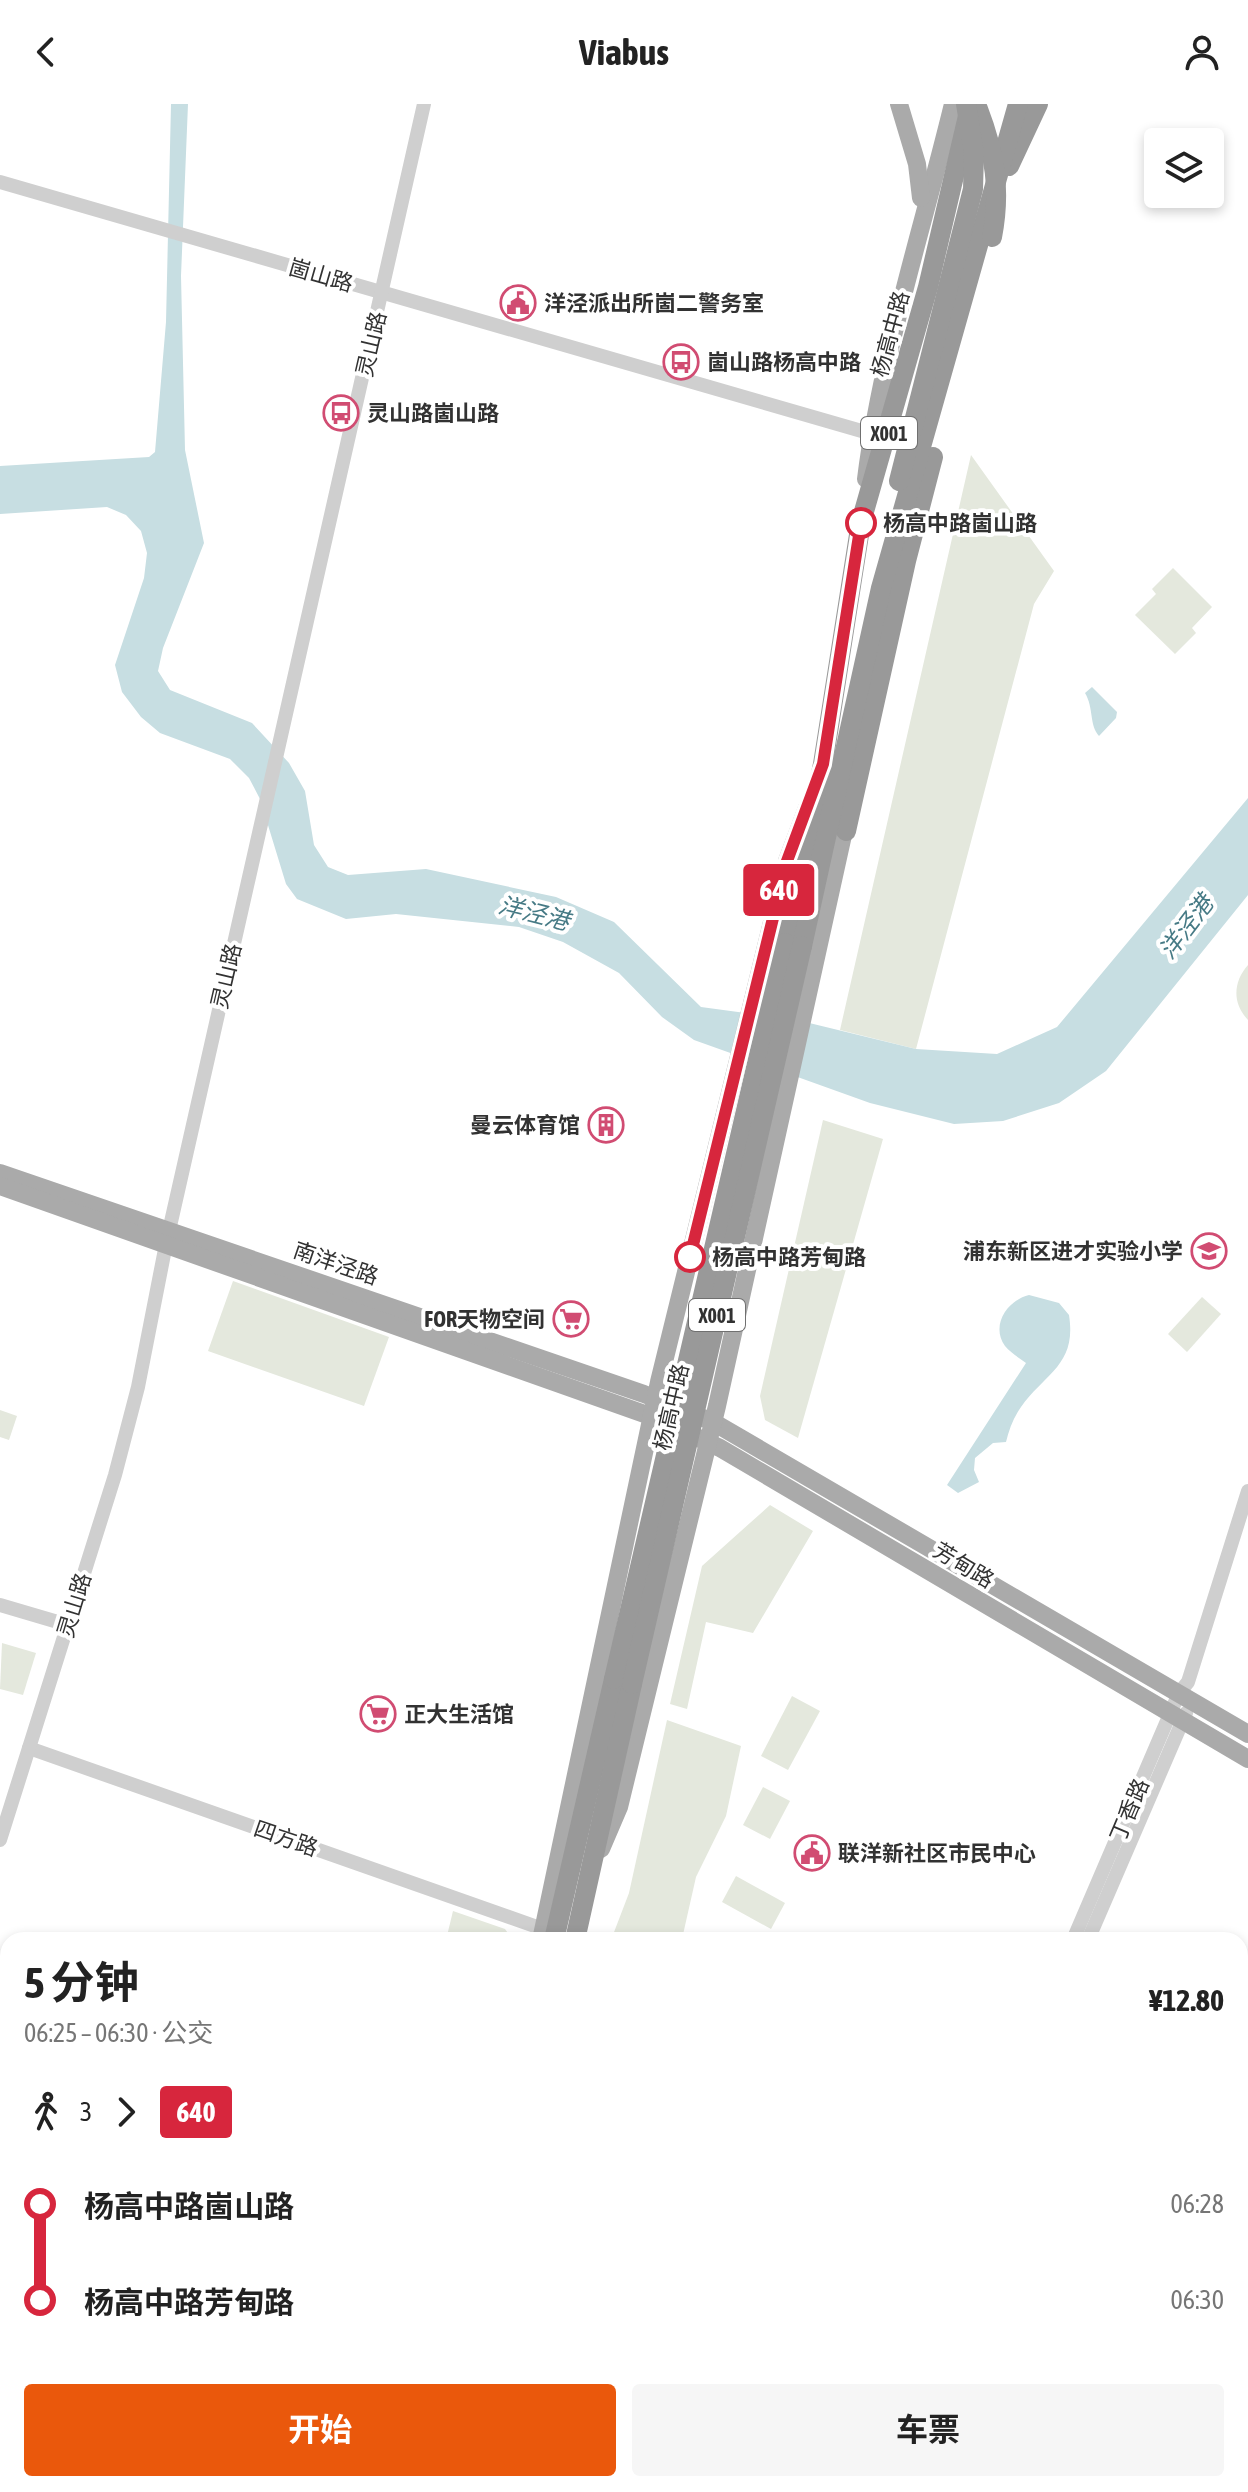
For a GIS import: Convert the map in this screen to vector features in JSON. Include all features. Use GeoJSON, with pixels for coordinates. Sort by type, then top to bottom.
{"type":"FeatureCollection","features":[{"type":"Feature","properties":{"kind":"highway"},"geometry":{"type":"LineString","coordinates":[[881,588],[899,481],[973,189],[971,104]]}},
{"type":"Feature","properties":{"kind":"highway"},"geometry":{"type":"LineString","coordinates":[[846,831],[906,561],[998,204],[996,165],[971,104]]}},
{"type":"Feature","properties":{"kind":"highway","name":"杨高中路"},"geometry":{"type":"LineString","coordinates":[[793,944],[861,522],[916,333],[971,104]]}},
{"type":"Feature","properties":{"kind":"highway","name":"杨高中路"},"geometry":{"type":"LineString","coordinates":[[577,1932],[591,1871],[623,1682],[793,944],[881,588],[1018,104]]}},
{"type":"Feature","properties":{"kind":"highway"},"geometry":{"type":"LineString","coordinates":[[994,194],[1021,146],[1038,104]]}},
{"type":"Feature","properties":{"kind":"highway","name":"杨高中路"},"geometry":{"type":"LineString","coordinates":[[547,1932],[623,1682]]}},
{"type":"Feature","properties":{"kind":"main road"},"geometry":{"type":"LineString","coordinates":[[899,104],[917,164],[921,198],[916,254]]}},
{"type":"Feature","properties":{"kind":"main road","name":"X001"},"geometry":{"type":"LineString","coordinates":[[872,434],[953,104]]}},
{"type":"Feature","properties":{"kind":"main road"},"geometry":{"type":"LineString","coordinates":[[861,522],[872,434]]}},
{"type":"Feature","properties":{"kind":"main road","name":"杨高中路"},"geometry":{"type":"LineString","coordinates":[[591,1871],[619,1807],[713,1422],[846,831],[858,735],[904,511]]}},
{"type":"Feature","properties":{"kind":"main road","name":"杨高中路"},"geometry":{"type":"LineString","coordinates":[[547,1932],[655,1407],[754,988],[787,861],[823,764]]}},
{"type":"Feature","properties":{"kind":"main road","name":"南洋泾路"},"geometry":{"type":"LineString","coordinates":[[0,1173],[168,1237],[655,1407]]}},
{"type":"Feature","properties":{"kind":"main road","name":"南洋泾路"},"geometry":{"type":"LineString","coordinates":[[0,1186],[168,1237]]}},
{"type":"Feature","properties":{"kind":"main road","name":"芳甸路"},"geometry":{"type":"LineString","coordinates":[[655,1407],[713,1422],[1186,1692],[1248,1734]]}},
{"type":"Feature","properties":{"kind":"main road","name":"芳甸路"},"geometry":{"type":"LineString","coordinates":[[655,1407],[706,1448],[1248,1759]]}},
{"type":"Feature","properties":{"kind":"street","name":"灵山路"},"geometry":{"type":"LineString","coordinates":[[0,1840],[127,1432],[241,910],[424,104]]}},
{"type":"Feature","properties":{"kind":"street","name":"崮山路"},"geometry":{"type":"LineString","coordinates":[[0,182],[872,434]]}},
{"type":"Feature","properties":{"kind":"street","name":"丁香路"},"geometry":{"type":"LineString","coordinates":[[1091,1932],[1186,1692],[1248,1491]]}},
{"type":"Feature","properties":{"kind":"street"},"geometry":{"type":"LineString","coordinates":[[0,1605],[68,1625]]}},
{"type":"Feature","properties":{"kind":"street","name":"丁香路"},"geometry":{"type":"LineString","coordinates":[[1077,1932],[1176,1718]]}},
{"type":"Feature","properties":{"kind":"street","name":"四方路"},"geometry":{"type":"LineString","coordinates":[[29,1748],[535,1932]]}},
{"type":"Feature","properties":{"kind":"shaded area"},"geometry":{"type":"Polygon","coordinates":[[[971,455],[1054,571],[1034,604],[916,1049],[840,1030],[971,455]]]}},
{"type":"Feature","properties":{"kind":"shaded area"},"geometry":{"type":"Polygon","coordinates":[[[1173,568],[1212,607],[1192,628],[1196,633],[1175,654],[1135,615],[1156,594],[1152,589],[1173,568]]]}},
{"type":"Feature","properties":{"kind":"shaded area"},"geometry":{"type":"Polygon","coordinates":[[[1248,965],[1248,1020],[1239,1007],[1236,992],[1239,978],[1248,965]]]}},
{"type":"Feature","properties":{"kind":"shaded area"},"geometry":{"type":"Polygon","coordinates":[[[823,1120],[883,1139],[798,1438],[765,1420],[760,1396],[823,1120]]]}},
{"type":"Feature","properties":{"kind":"shaded area"},"geometry":{"type":"Polygon","coordinates":[[[233,1281],[389,1337],[364,1406],[208,1351],[233,1281]]]}},
{"type":"Feature","properties":{"kind":"shaded area"},"geometry":{"type":"Polygon","coordinates":[[[1202,1297],[1221,1314],[1187,1352],[1168,1334],[1202,1297]]]}},
{"type":"Feature","properties":{"kind":"shaded area"},"geometry":{"type":"Polygon","coordinates":[[[0,1410],[17,1416],[9,1440],[0,1437],[0,1410]]]}},
{"type":"Feature","properties":{"kind":"shaded area"},"geometry":{"type":"Polygon","coordinates":[[[770,1505],[813,1531],[753,1633],[706,1622],[687,1709],[670,1704],[702,1566],[770,1505]]]}},
{"type":"Feature","properties":{"kind":"shaded area"},"geometry":{"type":"Polygon","coordinates":[[[2,1643],[36,1653],[23,1695],[0,1689],[2,1643]]]}},
{"type":"Feature","properties":{"kind":"shaded area"},"geometry":{"type":"Polygon","coordinates":[[[792,1696],[820,1711],[788,1770],[761,1756],[792,1696]]]}},
{"type":"Feature","properties":{"kind":"shaded area"},"geometry":{"type":"Polygon","coordinates":[[[667,1720],[741,1746],[726,1816],[696,1877],[684,1932],[614,1932],[629,1893],[667,1720]]]}},
{"type":"Feature","properties":{"kind":"shaded area"},"geometry":{"type":"Polygon","coordinates":[[[763,1787],[790,1801],[770,1839],[743,1825],[763,1787]]]}},
{"type":"Feature","properties":{"kind":"shaded area"},"geometry":{"type":"Polygon","coordinates":[[[736,1876],[785,1903],[771,1929],[722,1902],[736,1876]]]}},
{"type":"Feature","properties":{"kind":"shaded area"},"geometry":{"type":"Polygon","coordinates":[[[453,1911],[507,1932],[448,1932],[453,1911]]]}},
{"type":"Feature","properties":{"kind":"water","name":"洋泾港"},"geometry":{"type":"Polygon","coordinates":[[[171,104],[188,104],[181,276],[185,450],[204,543],[163,648],[158,671],[170,690],[252,723],[289,763],[305,791],[314,845],[328,867],[348,875],[426,869],[556,897],[614,922],[701,1007],[797,1020],[916,1049],[997,1054],[1057,1027],[1248,798],[1248,895],[1106,1071],[1059,1103],[1003,1121],[954,1124],[870,1103],[694,1040],[662,1017],[619,973],[563,942],[519,927],[396,914],[346,919],[297,899],[286,884],[260,799],[249,778],[230,759],[160,733],[141,717],[122,692],[115,665],[144,578],[147,553],[141,531],[126,515],[107,507],[0,514],[0,466],[149,457],[155,452],[166,322],[171,104]]]}},
{"type":"Feature","properties":{"kind":"water"},"geometry":{"type":"Polygon","coordinates":[[[1092,687],[1117,712],[1116,718],[1099,736],[1085,693],[1092,687]]]}},
{"type":"Feature","properties":{"kind":"water"},"geometry":{"type":"Polygon","coordinates":[[[1029,1295],[1059,1303],[1069,1315],[1068,1346],[1057,1367],[1018,1411],[1006,1442],[993,1443],[975,1458],[974,1470],[979,1482],[958,1493],[947,1485],[1026,1363],[1005,1346],[999,1330],[1008,1308],[1029,1295]]]}},
{"type":"Feature","properties":{"kind":"bus line","name":"640"},"geometry":{"type":"LineString","coordinates":[[690,1257],[787,861],[823,764],[861,523]]}},
{"type":"Feature","properties":{"kind":"place","name":"洋泾派出所崮二警务室"},"geometry":{"type":"Point","coordinates":[518,303]}},
{"type":"Feature","properties":{"kind":"place","name":"崮山路杨高中路"},"geometry":{"type":"Point","coordinates":[681,362]}},
{"type":"Feature","properties":{"kind":"place","name":"灵山路崮山路"},"geometry":{"type":"Point","coordinates":[341,413]}},
{"type":"Feature","properties":{"kind":"place","name":"杨高中路崮山路"},"geometry":{"type":"Point","coordinates":[861,523]}},
{"type":"Feature","properties":{"kind":"place","name":"曼云体育馆"},"geometry":{"type":"Point","coordinates":[606,1125]}},
{"type":"Feature","properties":{"kind":"place","name":"浦东新区进才实验小学"},"geometry":{"type":"Point","coordinates":[1209,1251]}},
{"type":"Feature","properties":{"kind":"place","name":"杨高中路芳甸路"},"geometry":{"type":"Point","coordinates":[690,1257]}},
{"type":"Feature","properties":{"kind":"place","name":"FOR天物空间"},"geometry":{"type":"Point","coordinates":[571,1319]}},
{"type":"Feature","properties":{"kind":"place","name":"正大生活馆"},"geometry":{"type":"Point","coordinates":[378,1714]}},
{"type":"Feature","properties":{"kind":"place","name":"联洋新社区市民中心"},"geometry":{"type":"Point","coordinates":[812,1853]}}]}
